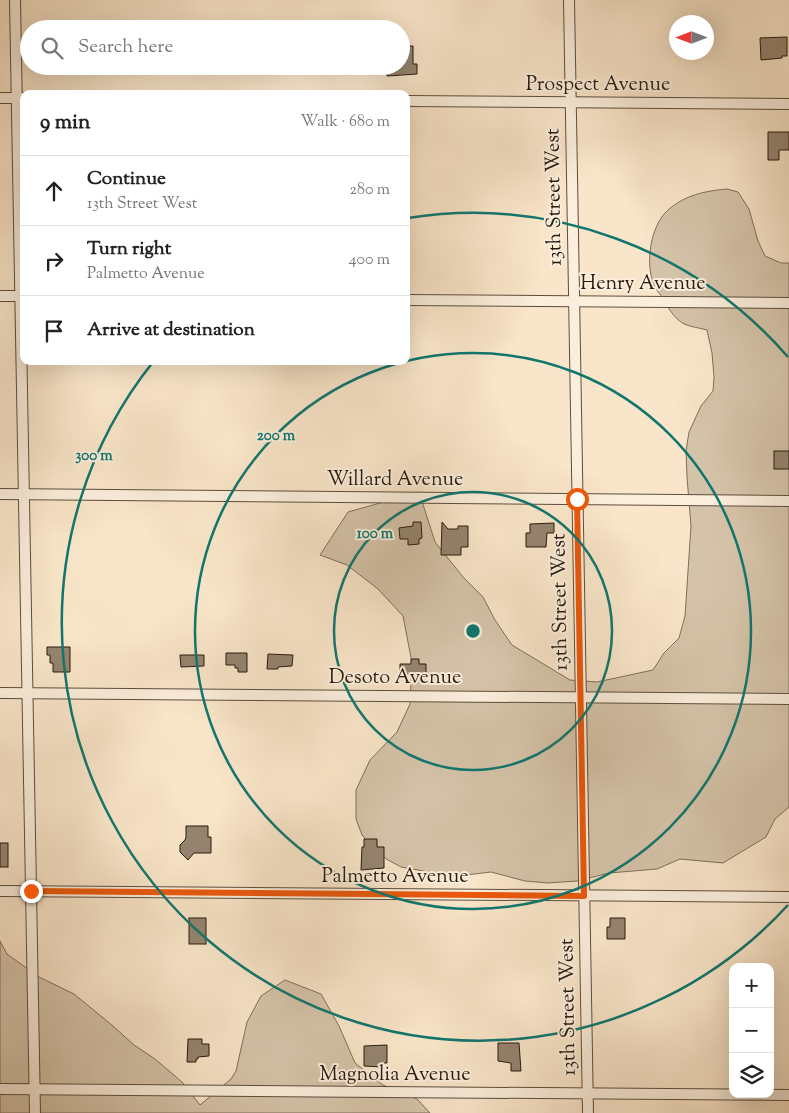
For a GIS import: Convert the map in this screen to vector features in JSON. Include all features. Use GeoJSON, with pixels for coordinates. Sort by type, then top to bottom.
{"type":"FeatureCollection","features":[{"type":"Feature","properties":{"kind":"street"},"geometry":{"type":"LineString","coordinates":[[16,0],[21,90]]}},
{"type":"Feature","properties":{"kind":"street","name":"13th Street West"},"geometry":{"type":"LineString","coordinates":[[568,0],[588,1113]]}},
{"type":"Feature","properties":{"kind":"street"},"geometry":{"type":"LineString","coordinates":[[0,98],[20,98]]}},
{"type":"Feature","properties":{"kind":"street","name":"Prospect Avenue"},"geometry":{"type":"LineString","coordinates":[[410,101],[789,104]]}},
{"type":"Feature","properties":{"kind":"street"},"geometry":{"type":"LineString","coordinates":[[0,296],[20,296]]}},
{"type":"Feature","properties":{"kind":"street","name":"Henry Avenue"},"geometry":{"type":"LineString","coordinates":[[410,300],[789,303]]}},
{"type":"Feature","properties":{"kind":"street"},"geometry":{"type":"LineString","coordinates":[[23,365],[35,1113]]}},
{"type":"Feature","properties":{"kind":"street","name":"Willard Avenue"},"geometry":{"type":"LineString","coordinates":[[0,494],[789,501]]}},
{"type":"Feature","properties":{"kind":"street","name":"Desoto Avenue"},"geometry":{"type":"LineString","coordinates":[[0,694],[789,699]]}},
{"type":"Feature","properties":{"kind":"street","name":"Palmetto Avenue"},"geometry":{"type":"LineString","coordinates":[[0,891],[789,897]]}},
{"type":"Feature","properties":{"kind":"street","name":"Magnolia Avenue"},"geometry":{"type":"LineString","coordinates":[[0,1089],[789,1096]]}},
{"type":"Feature","properties":{"kind":"shaded area"},"geometry":{"type":"Polygon","coordinates":[[[727,189],[738,192],[749,209],[758,241],[765,256],[781,263],[789,263],[789,807],[775,819],[766,837],[723,863],[680,859],[657,869],[609,873],[577,881],[548,883],[525,881],[491,872],[445,875],[401,867],[375,851],[362,835],[356,819],[356,790],[370,760],[397,732],[410,704],[412,663],[403,616],[378,589],[347,565],[320,555],[348,512],[419,492],[435,542],[463,577],[483,597],[495,620],[512,645],[570,680],[597,682],[653,670],[664,653],[679,638],[685,616],[691,526],[686,451],[689,432],[701,406],[713,391],[714,377],[712,353],[707,330],[680,322],[655,287],[650,267],[651,246],[657,226],[668,210],[688,197],[727,189]]]}},
{"type":"Feature","properties":{"kind":"shaded area"},"geometry":{"type":"Polygon","coordinates":[[[0,941],[7,954],[39,977],[74,994],[134,1045],[155,1059],[182,1082],[200,1105],[231,1079],[236,1071],[247,1022],[261,996],[285,980],[321,994],[339,1026],[355,1063],[383,1085],[417,1099],[430,1113],[0,1113],[0,941]]]}},
{"type":"Feature","properties":{"kind":"building"},"geometry":{"type":"Polygon","coordinates":[[[787,37],[787,56],[761,60],[760,38],[787,37]]]}},
{"type":"Feature","properties":{"kind":"building"},"geometry":{"type":"Polygon","coordinates":[[[410,46],[413,46],[413,64],[417,64],[417,74],[410,74],[410,46]]]}},
{"type":"Feature","properties":{"kind":"building"},"geometry":{"type":"Polygon","coordinates":[[[768,132],[789,132],[789,150],[779,150],[779,160],[768,160],[768,132]]]}},
{"type":"Feature","properties":{"kind":"building"},"geometry":{"type":"Polygon","coordinates":[[[774,451],[789,451],[789,469],[774,469],[774,451]]]}},
{"type":"Feature","properties":{"kind":"building"},"geometry":{"type":"Polygon","coordinates":[[[413,522],[421,522],[422,538],[419,539],[419,544],[408,545],[408,539],[400,539],[399,528],[413,526],[413,522]]]}},
{"type":"Feature","properties":{"kind":"building"},"geometry":{"type":"Polygon","coordinates":[[[442,522],[448,529],[468,526],[468,547],[461,547],[461,555],[441,555],[442,522]]]}},
{"type":"Feature","properties":{"kind":"building"},"geometry":{"type":"Polygon","coordinates":[[[554,523],[554,533],[547,533],[546,547],[526,547],[526,533],[530,533],[530,524],[554,523]]]}},
{"type":"Feature","properties":{"kind":"building"},"geometry":{"type":"Polygon","coordinates":[[[47,647],[70,647],[70,672],[53,672],[53,663],[50,663],[50,655],[47,655],[47,647]]]}},
{"type":"Feature","properties":{"kind":"building"},"geometry":{"type":"Polygon","coordinates":[[[226,653],[247,653],[247,672],[238,672],[238,668],[235,668],[235,665],[226,665],[226,653]]]}},
{"type":"Feature","properties":{"kind":"building"},"geometry":{"type":"Polygon","coordinates":[[[268,654],[293,655],[292,666],[267,669],[268,654]]]}},
{"type":"Feature","properties":{"kind":"building"},"geometry":{"type":"Polygon","coordinates":[[[180,655],[204,655],[204,666],[181,667],[180,655]]]}},
{"type":"Feature","properties":{"kind":"building"},"geometry":{"type":"Polygon","coordinates":[[[411,659],[419,659],[419,664],[426,664],[426,675],[400,674],[400,664],[411,664],[411,659]]]}},
{"type":"Feature","properties":{"kind":"building"},"geometry":{"type":"Polygon","coordinates":[[[186,826],[208,826],[208,837],[211,837],[211,853],[194,853],[188,860],[180,852],[180,845],[186,837],[186,826]]]}},
{"type":"Feature","properties":{"kind":"building"},"geometry":{"type":"Polygon","coordinates":[[[364,839],[377,839],[377,847],[384,847],[384,868],[361,870],[364,839]]]}},
{"type":"Feature","properties":{"kind":"building"},"geometry":{"type":"Polygon","coordinates":[[[0,843],[8,843],[8,867],[0,867],[0,843]]]}},
{"type":"Feature","properties":{"kind":"building"},"geometry":{"type":"Polygon","coordinates":[[[189,918],[206,918],[206,944],[189,944],[189,918]]]}},
{"type":"Feature","properties":{"kind":"building"},"geometry":{"type":"Polygon","coordinates":[[[610,918],[625,918],[625,939],[607,939],[607,927],[610,927],[610,918]]]}},
{"type":"Feature","properties":{"kind":"building"},"geometry":{"type":"Polygon","coordinates":[[[188,1039],[202,1039],[202,1044],[209,1044],[209,1056],[198,1057],[196,1062],[187,1062],[188,1039]]]}},
{"type":"Feature","properties":{"kind":"building"},"geometry":{"type":"Polygon","coordinates":[[[498,1043],[519,1043],[521,1071],[511,1071],[511,1063],[498,1061],[498,1043]]]}},
{"type":"Feature","properties":{"kind":"building"},"geometry":{"type":"Polygon","coordinates":[[[387,1045],[387,1063],[381,1063],[382,1067],[364,1066],[364,1046],[387,1045]]]}},
{"type":"Feature","properties":{"kind":"route"},"geometry":{"type":"LineString","coordinates":[[31,891],[584,896],[577,499]]}}]}
